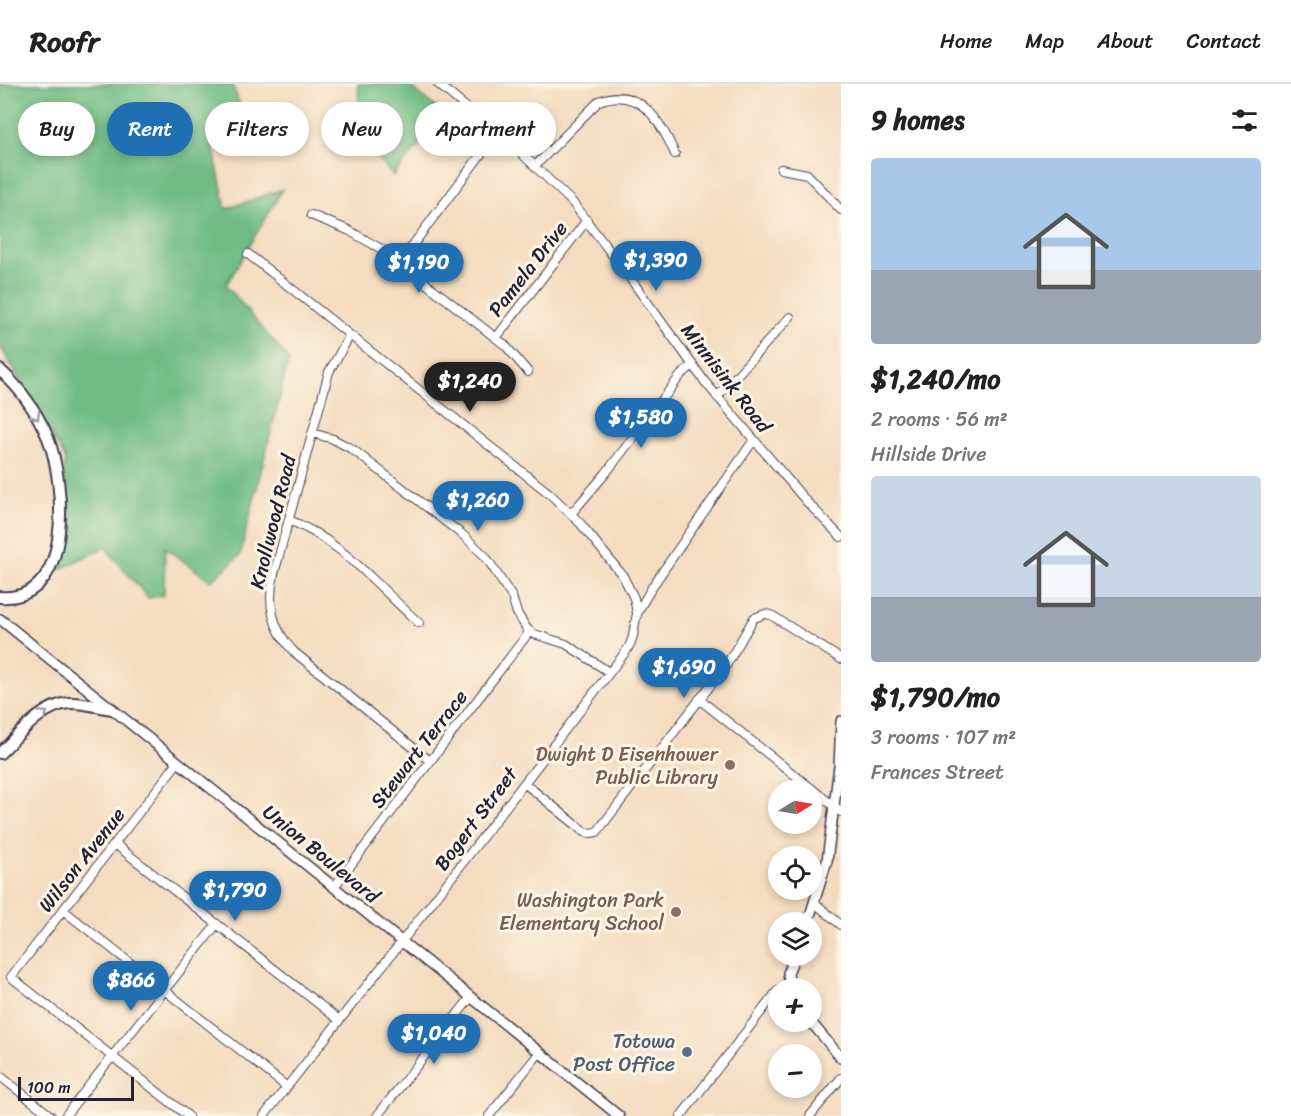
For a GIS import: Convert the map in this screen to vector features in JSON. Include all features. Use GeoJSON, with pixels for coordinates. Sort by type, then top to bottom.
{"type":"FeatureCollection","features":[{"type":"Feature","properties":{"kind":"highway"},"geometry":{"type":"LineString","coordinates":[[0,370],[26,399],[41,424],[57,470],[61,503],[55,550],[43,579],[24,594],[0,597]]}},
{"type":"Feature","properties":{"kind":"highway"},"geometry":{"type":"LineString","coordinates":[[0,753],[38,717],[53,707],[79,704],[112,709]]}},
{"type":"Feature","properties":{"kind":"main road","name":"Union Boulevard"},"geometry":{"type":"LineString","coordinates":[[0,619],[619,1116]]}},
{"type":"Feature","properties":{"kind":"main road"},"geometry":{"type":"LineString","coordinates":[[812,912],[827,861],[838,810],[841,721]]}},
{"type":"Feature","properties":{"kind":"main road"},"geometry":{"type":"LineString","coordinates":[[789,978],[791,966]]}},
{"type":"Feature","properties":{"kind":"main road"},"geometry":{"type":"LineString","coordinates":[[819,1032],[841,1058]]}},
{"type":"Feature","properties":{"kind":"street","name":"Minnisink Road"},"geometry":{"type":"LineString","coordinates":[[438,84],[460,102]]}},
{"type":"Feature","properties":{"kind":"street"},"geometry":{"type":"LineString","coordinates":[[535,166],[599,101],[613,97],[627,97],[646,109],[660,124],[675,154]]}},
{"type":"Feature","properties":{"kind":"street"},"geometry":{"type":"LineString","coordinates":[[400,262],[479,156]]}},
{"type":"Feature","properties":{"kind":"street","name":"Minnisink Road"},"geometry":{"type":"LineString","coordinates":[[524,156],[572,202],[587,220],[717,397],[806,501],[841,537]]}},
{"type":"Feature","properties":{"kind":"street"},"geometry":{"type":"LineString","coordinates":[[781,169],[807,174],[841,210]]}},
{"type":"Feature","properties":{"kind":"street"},"geometry":{"type":"LineString","coordinates":[[311,215],[360,236],[400,262],[496,338],[528,372]]}},
{"type":"Feature","properties":{"kind":"street","name":"Pamela Drive"},"geometry":{"type":"LineString","coordinates":[[496,338],[587,220]]}},
{"type":"Feature","properties":{"kind":"street"},"geometry":{"type":"LineString","coordinates":[[248,254],[535,482],[571,514],[623,576],[634,598],[638,615]]}},
{"type":"Feature","properties":{"kind":"street"},"geometry":{"type":"LineString","coordinates":[[717,397],[790,317]]}},
{"type":"Feature","properties":{"kind":"street","name":"Knollwood Road"},"geometry":{"type":"LineString","coordinates":[[350,335],[329,372],[270,590],[271,609],[281,637],[294,652],[430,761]]}},
{"type":"Feature","properties":{"kind":"street"},"geometry":{"type":"LineString","coordinates":[[571,514],[606,473],[681,375],[693,365]]}},
{"type":"Feature","properties":{"kind":"street"},"geometry":{"type":"LineString","coordinates":[[312,433],[352,449],[464,536],[486,557],[512,597],[522,622],[530,631],[566,645],[609,672]]}},
{"type":"Feature","properties":{"kind":"street","name":"Bogert Street"},"geometry":{"type":"LineString","coordinates":[[264,1116],[402,942],[632,642],[638,615],[659,578],[753,441]]}},
{"type":"Feature","properties":{"kind":"street"},"geometry":{"type":"LineString","coordinates":[[289,520],[308,527],[345,553],[419,623]]}},
{"type":"Feature","properties":{"kind":"street"},"geometry":{"type":"LineString","coordinates":[[524,783],[585,832],[597,832],[734,655],[750,622],[759,615],[771,615],[841,660]]}},
{"type":"Feature","properties":{"kind":"street","name":"Stewart Terrace"},"geometry":{"type":"LineString","coordinates":[[334,887],[530,631]]}},
{"type":"Feature","properties":{"kind":"street"},"geometry":{"type":"LineString","coordinates":[[699,699],[838,810]]}},
{"type":"Feature","properties":{"kind":"street","name":"Wilson Avenue"},"geometry":{"type":"LineString","coordinates":[[112,1056],[10,977],[178,762]]}},
{"type":"Feature","properties":{"kind":"street"},"geometry":{"type":"LineString","coordinates":[[115,844],[339,1020]]}},
{"type":"Feature","properties":{"kind":"street"},"geometry":{"type":"LineString","coordinates":[[815,903],[841,925]]}},
{"type":"Feature","properties":{"kind":"street"},"geometry":{"type":"LineString","coordinates":[[63,910],[286,1087]]}},
{"type":"Feature","properties":{"kind":"street"},"geometry":{"type":"LineString","coordinates":[[64,1116],[217,924]]}},
{"type":"Feature","properties":{"kind":"street"},"geometry":{"type":"LineString","coordinates":[[785,978],[788,973]]}},
{"type":"Feature","properties":{"kind":"street"},"geometry":{"type":"LineString","coordinates":[[377,1116],[471,997]]}},
{"type":"Feature","properties":{"kind":"street"},"geometry":{"type":"LineString","coordinates":[[681,1116],[768,1003]]}},
{"type":"Feature","properties":{"kind":"street"},"geometry":{"type":"LineString","coordinates":[[489,1116],[540,1052]]}},
{"type":"Feature","properties":{"kind":"street"},"geometry":{"type":"LineString","coordinates":[[112,1056],[188,1116]]}},
{"type":"Feature","properties":{"kind":"street"},"geometry":{"type":"LineString","coordinates":[[0,1076],[51,1116]]}},
{"type":"Feature","properties":{"kind":"street"},"geometry":{"type":"LineString","coordinates":[[810,1116],[841,1078]]}},
{"type":"Feature","properties":{"kind":"green space"},"geometry":{"type":"Polygon","coordinates":[[[0,84],[232,84],[239,102],[205,102],[205,156],[215,156],[226,209],[283,189],[226,285],[289,360],[240,555],[211,581],[165,548],[164,595],[148,598],[105,547],[59,570],[65,458],[0,346],[0,84]]]}},
{"type":"Feature","properties":{"kind":"green space"},"geometry":{"type":"Polygon","coordinates":[[[358,84],[408,84],[429,102],[415,102],[415,150],[393,176],[376,156],[403,156],[403,102],[359,102],[358,84]]]}},
{"type":"Feature","properties":{"kind":"place","name":"Dwight D Eisenhower Public Library"},"geometry":{"type":"Point","coordinates":[730,765]}},
{"type":"Feature","properties":{"kind":"place","name":"Washington Park Elementary School"},"geometry":{"type":"Point","coordinates":[676,912]}},
{"type":"Feature","properties":{"kind":"place","name":"Totowa Post Office"},"geometry":{"type":"Point","coordinates":[687,1052]}}]}
